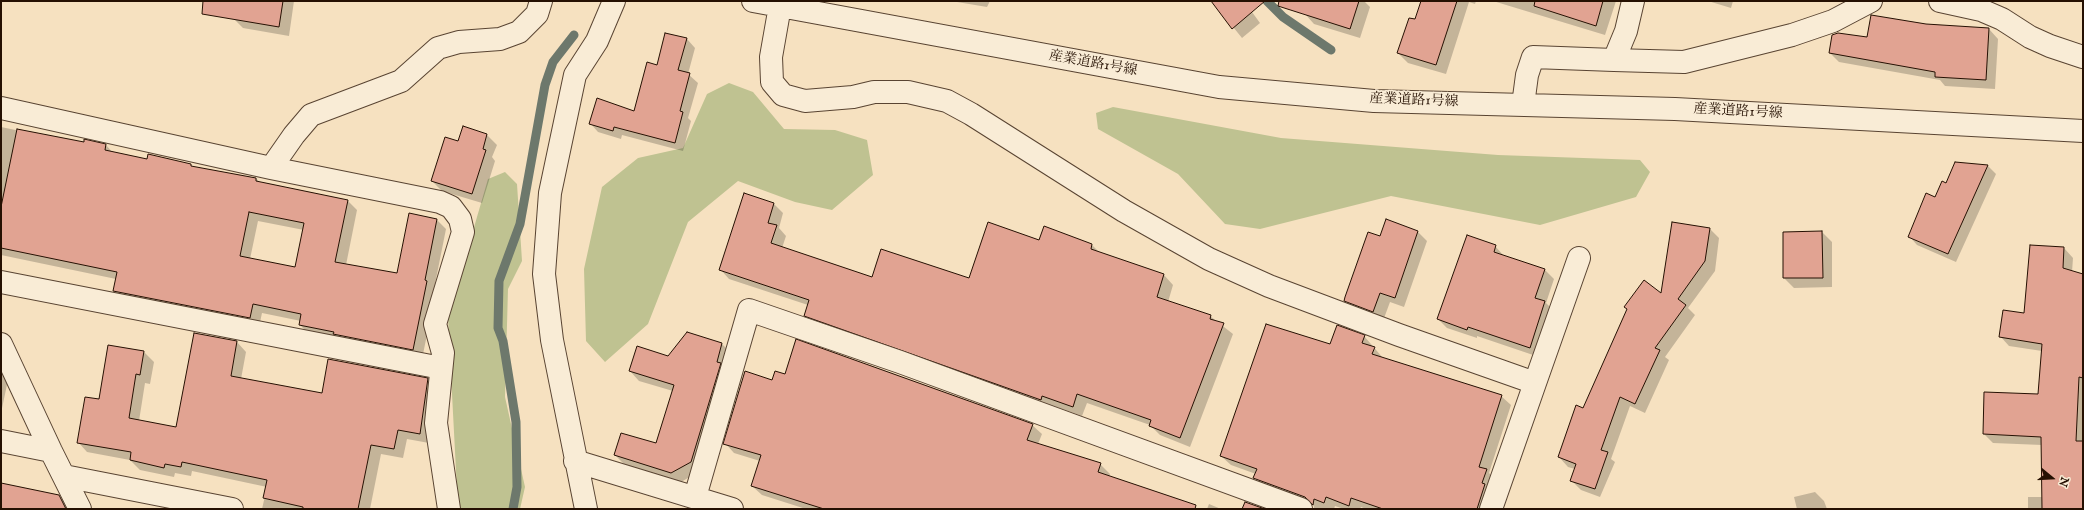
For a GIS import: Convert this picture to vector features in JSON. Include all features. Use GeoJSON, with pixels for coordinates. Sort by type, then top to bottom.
{"type":"FeatureCollection","features":[{"type":"Feature","properties":{"kind":"street"},"geometry":{"type":"LineString","coordinates":[[271,168],[294,134],[311,115],[402,81],[438,48],[459,42],[500,39],[519,32],[537,14],[541,1]]}},
{"type":"Feature","properties":{"kind":"street"},"geometry":{"type":"LineString","coordinates":[[586,509],[575,461],[552,340],[544,274],[550,193],[575,74],[597,41],[614,1]]}},
{"type":"Feature","properties":{"kind":"street","name":"産業道路1号線"},"geometry":{"type":"LineString","coordinates":[[753,1],[1219,87],[1374,101],[1675,109],[2083,131]]}},
{"type":"Feature","properties":{"kind":"street"},"geometry":{"type":"LineString","coordinates":[[1614,60],[1626,30],[1633,1]]}},
{"type":"Feature","properties":{"kind":"street"},"geometry":{"type":"LineString","coordinates":[[1523,105],[1527,75],[1533,57],[1684,62],[1792,35],[1833,21],[1871,1]]}},
{"type":"Feature","properties":{"kind":"street"},"geometry":{"type":"LineString","coordinates":[[1940,1],[1981,10],[2002,19],[2030,37],[2050,46],[2083,57]]}},
{"type":"Feature","properties":{"kind":"street"},"geometry":{"type":"LineString","coordinates":[[780,6],[770,57],[772,82],[783,95],[805,101],[853,97],[874,92],[908,92],[947,101],[971,114],[1124,211],[1209,259],[1269,286],[1535,383]]}},
{"type":"Feature","properties":{"kind":"street"},"geometry":{"type":"LineString","coordinates":[[1,108],[271,168],[440,202],[450,207],[460,219],[463,232],[435,324],[443,353],[436,423],[449,509]]}},
{"type":"Feature","properties":{"kind":"street"},"geometry":{"type":"LineString","coordinates":[[1491,509],[1579,258]]}},
{"type":"Feature","properties":{"kind":"street"},"geometry":{"type":"LineString","coordinates":[[1,282],[441,368]]}},
{"type":"Feature","properties":{"kind":"street"},"geometry":{"type":"LineString","coordinates":[[695,497],[749,310],[900,362],[1301,509]]}},
{"type":"Feature","properties":{"kind":"street"},"geometry":{"type":"LineString","coordinates":[[1,344],[80,509]]}},
{"type":"Feature","properties":{"kind":"street"},"geometry":{"type":"LineString","coordinates":[[1,441],[51,451]]}},
{"type":"Feature","properties":{"kind":"street"},"geometry":{"type":"LineString","coordinates":[[575,461],[732,509]]}},
{"type":"Feature","properties":{"kind":"street"},"geometry":{"type":"LineString","coordinates":[[64,476],[232,509]]}},
{"type":"Feature","properties":{"kind":"green space"},"geometry":{"type":"Polygon","coordinates":[[[729,83],[753,92],[784,129],[835,130],[867,140],[873,175],[832,210],[795,202],[738,181],[688,222],[648,324],[605,362],[586,341],[584,269],[602,187],[638,158],[683,148],[707,94],[729,83]]]}},
{"type":"Feature","properties":{"kind":"green space"},"geometry":{"type":"Polygon","coordinates":[[[1113,107],[1281,138],[1498,155],[1640,160],[1650,172],[1636,197],[1540,225],[1391,196],[1260,229],[1225,224],[1178,174],[1098,129],[1096,113],[1113,107]]]}},
{"type":"Feature","properties":{"kind":"green space"},"geometry":{"type":"Polygon","coordinates":[[[505,172],[517,184],[522,261],[508,289],[505,397],[525,487],[520,509],[458,509],[448,317],[488,179],[505,172]]]}},
{"type":"Feature","properties":{"kind":"building"},"geometry":{"type":"Polygon","coordinates":[[[203,1],[283,1],[279,27],[202,14],[203,1]]]}},
{"type":"Feature","properties":{"kind":"building"},"geometry":{"type":"Polygon","coordinates":[[[1211,1],[1265,1],[1232,29],[1211,1]]]}},
{"type":"Feature","properties":{"kind":"building"},"geometry":{"type":"Polygon","coordinates":[[[1279,1],[1359,1],[1350,29],[1278,6],[1279,1]]]}},
{"type":"Feature","properties":{"kind":"building"},"geometry":{"type":"Polygon","coordinates":[[[1421,1],[1457,1],[1436,65],[1397,53],[1409,18],[1415,19],[1421,1]]]}},
{"type":"Feature","properties":{"kind":"building"},"geometry":{"type":"Polygon","coordinates":[[[1535,1],[1603,1],[1596,26],[1534,6],[1535,1]]]}},
{"type":"Feature","properties":{"kind":"building"},"geometry":{"type":"Polygon","coordinates":[[[1871,15],[1926,24],[1989,28],[1986,80],[1935,77],[1935,72],[1829,53],[1832,35],[1838,33],[1867,37],[1871,15]]]}},
{"type":"Feature","properties":{"kind":"building"},"geometry":{"type":"Polygon","coordinates":[[[665,33],[687,38],[678,70],[690,73],[680,111],[683,112],[675,143],[614,127],[613,131],[589,124],[597,98],[634,111],[647,62],[657,65],[665,33]]]}},
{"type":"Feature","properties":{"kind":"building"},"geometry":{"type":"Polygon","coordinates":[[[463,126],[487,134],[483,149],[486,150],[472,194],[431,181],[445,137],[458,141],[463,126]]]}},
{"type":"Feature","properties":{"kind":"building"},"geometry":{"type":"Polygon","coordinates":[[[17,129],[84,142],[84,139],[106,144],[105,150],[147,159],[148,154],[191,164],[191,166],[256,178],[256,181],[348,200],[335,262],[397,273],[409,213],[437,219],[425,280],[427,281],[413,350],[333,334],[334,332],[299,325],[301,314],[253,304],[250,318],[113,291],[117,272],[1,248],[1,207],[17,129]],[[249,212],[240,256],[295,267],[304,223],[249,212]]]}},
{"type":"Feature","properties":{"kind":"building"},"geometry":{"type":"Polygon","coordinates":[[[1955,162],[1988,165],[1948,254],[1908,237],[1926,193],[1935,197],[1942,181],[1946,183],[1955,162]]]}},
{"type":"Feature","properties":{"kind":"building"},"geometry":{"type":"Polygon","coordinates":[[[744,193],[774,203],[768,223],[777,225],[771,243],[872,277],[881,249],[969,278],[988,222],[1039,240],[1044,226],[1092,244],[1091,249],[1164,274],[1157,297],[1211,315],[1210,319],[1224,323],[1180,438],[1149,426],[1151,420],[1077,394],[1073,407],[1042,396],[1041,400],[804,316],[809,300],[719,270],[744,193]]]}},
{"type":"Feature","properties":{"kind":"building"},"geometry":{"type":"Polygon","coordinates":[[[1386,219],[1418,231],[1395,298],[1380,293],[1373,312],[1344,301],[1368,232],[1380,236],[1386,219]]]}},
{"type":"Feature","properties":{"kind":"building"},"geometry":{"type":"Polygon","coordinates":[[[1672,222],[1710,228],[1705,261],[1678,299],[1686,305],[1655,348],[1660,350],[1635,404],[1620,397],[1601,450],[1608,452],[1595,489],[1570,481],[1576,464],[1558,457],[1576,405],[1583,408],[1627,309],[1624,307],[1644,280],[1661,293],[1672,222]]]}},
{"type":"Feature","properties":{"kind":"building"},"geometry":{"type":"Polygon","coordinates":[[[1822,231],[1823,278],[1783,278],[1783,232],[1822,231]]]}},
{"type":"Feature","properties":{"kind":"building"},"geometry":{"type":"Polygon","coordinates":[[[1467,235],[1496,245],[1494,252],[1545,269],[1535,298],[1545,301],[1530,348],[1468,327],[1467,330],[1437,319],[1467,235]]]}},
{"type":"Feature","properties":{"kind":"building"},"geometry":{"type":"Polygon","coordinates":[[[2030,245],[2064,247],[2063,268],[2083,274],[2083,378],[2079,377],[2076,441],[2083,441],[2083,509],[2042,509],[2041,437],[1983,434],[1984,392],[2038,394],[2042,344],[1999,337],[2003,310],[2024,313],[2030,245]]]}},
{"type":"Feature","properties":{"kind":"building"},"geometry":{"type":"Polygon","coordinates":[[[1266,324],[1330,344],[1337,325],[1365,335],[1362,343],[1375,347],[1372,354],[1502,395],[1479,467],[1487,469],[1482,483],[1485,484],[1477,509],[1383,509],[1351,498],[1349,506],[1326,497],[1324,503],[1314,499],[1313,505],[1305,497],[1253,478],[1257,469],[1220,456],[1266,324]]]}},
{"type":"Feature","properties":{"kind":"building"},"geometry":{"type":"Polygon","coordinates":[[[687,332],[722,343],[717,362],[721,363],[691,462],[671,473],[614,455],[621,433],[656,443],[674,385],[629,371],[637,346],[668,356],[687,332]]]}},
{"type":"Feature","properties":{"kind":"building"},"geometry":{"type":"Polygon","coordinates":[[[194,333],[237,341],[231,376],[322,393],[328,359],[428,378],[420,434],[398,430],[394,449],[371,445],[358,509],[303,509],[303,507],[263,498],[267,480],[182,462],[181,467],[165,464],[164,468],[130,460],[131,452],[77,443],[85,397],[99,399],[108,345],[144,351],[140,375],[136,374],[129,418],[176,427],[194,333]]]}},
{"type":"Feature","properties":{"kind":"building"},"geometry":{"type":"Polygon","coordinates":[[[796,339],[1033,424],[1027,440],[1101,463],[1098,472],[1196,505],[1195,509],[824,509],[751,486],[761,455],[723,444],[745,371],[772,380],[775,371],[785,374],[796,339]]]}},
{"type":"Feature","properties":{"kind":"building"},"geometry":{"type":"Polygon","coordinates":[[[1,483],[59,495],[66,509],[1,509],[1,483]]]}},
{"type":"Feature","properties":{"kind":"building"},"geometry":{"type":"Polygon","coordinates":[[[1245,502],[1265,509],[1242,509],[1245,502]]]}},
{"type":"Feature","properties":{"kind":"waterway"},"geometry":{"type":"LineString","coordinates":[[1267,1],[1283,17],[1331,50]]}},
{"type":"Feature","properties":{"kind":"waterway"},"geometry":{"type":"LineString","coordinates":[[513,509],[517,487],[516,422],[503,341],[498,328],[499,281],[520,224],[545,85],[553,62],[574,35]]}}]}
